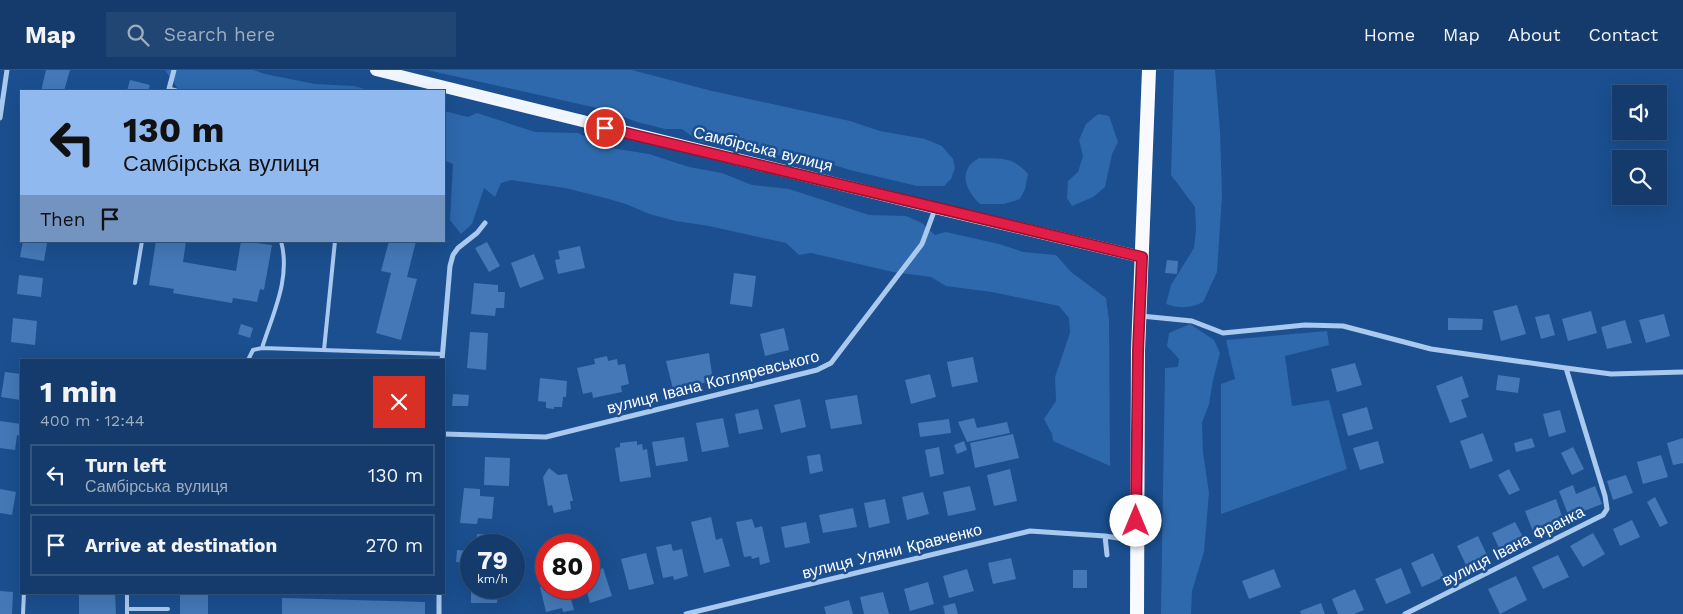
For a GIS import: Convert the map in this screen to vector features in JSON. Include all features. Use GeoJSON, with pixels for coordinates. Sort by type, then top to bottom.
{"type":"FeatureCollection","features":[{"type":"Feature","properties":{"kind":"highway"},"geometry":{"type":"LineString","coordinates":[[1137,614],[1138,351],[1148,70]]}},
{"type":"Feature","properties":{"kind":"main road","name":"Самбірська вулиця"},"geometry":{"type":"LineString","coordinates":[[376,70],[1142,257]]}},
{"type":"Feature","properties":{"kind":"street"},"geometry":{"type":"LineString","coordinates":[[0,118],[7,70]]}},
{"type":"Feature","properties":{"kind":"street"},"geometry":{"type":"LineString","coordinates":[[172,90],[169,89],[174,70]]}},
{"type":"Feature","properties":{"kind":"street","name":"вулиця Івана Котляревського"},"geometry":{"type":"LineString","coordinates":[[445,434],[546,437],[824,367],[831,363],[840,353],[922,244],[935,208]]}},
{"type":"Feature","properties":{"kind":"street"},"geometry":{"type":"LineString","coordinates":[[442,359],[450,266],[453,255],[485,223]]}},
{"type":"Feature","properties":{"kind":"street"},"geometry":{"type":"LineString","coordinates":[[1139,316],[1192,321],[1223,333],[1305,325],[1343,326],[1431,349],[1566,368],[1611,374],[1683,372]]}},
{"type":"Feature","properties":{"kind":"street","name":"вулиця Івана Франка"},"geometry":{"type":"LineString","coordinates":[[1405,614],[1603,515],[1607,509],[1606,496],[1566,368]]}},
{"type":"Feature","properties":{"kind":"street","name":"вулиця Уляни Кравченко"},"geometry":{"type":"LineString","coordinates":[[686,614],[1030,531],[1105,536],[1137,541]]}},
{"type":"Feature","properties":{"kind":"street"},"geometry":{"type":"LineString","coordinates":[[1105,536],[1106,555]]}},
{"type":"Feature","properties":{"kind":"street"},"geometry":{"type":"LineString","coordinates":[[439,594],[439,614]]}},
{"type":"Feature","properties":{"kind":"lane"},"geometry":{"type":"LineString","coordinates":[[135,283],[142,242]]}},
{"type":"Feature","properties":{"kind":"lane"},"geometry":{"type":"LineString","coordinates":[[262,348],[283,282],[285,258],[281,242]]}},
{"type":"Feature","properties":{"kind":"lane"},"geometry":{"type":"LineString","coordinates":[[324,350],[335,242]]}},
{"type":"Feature","properties":{"kind":"lane"},"geometry":{"type":"LineString","coordinates":[[248,359],[253,350],[262,348],[442,354]]}},
{"type":"Feature","properties":{"kind":"lane"},"geometry":{"type":"LineString","coordinates":[[23,614],[24,594]]}},
{"type":"Feature","properties":{"kind":"lane"},"geometry":{"type":"LineString","coordinates":[[127,594],[128,611],[168,609]]}},
{"type":"Feature","properties":{"kind":"shaded area"},"geometry":{"type":"Polygon","coordinates":[[[165,70],[253,70],[315,84],[354,86],[368,90],[182,90],[178,89],[165,70]]]}},
{"type":"Feature","properties":{"kind":"shaded area"},"geometry":{"type":"Polygon","coordinates":[[[427,70],[632,70],[708,90],[850,121],[880,131],[925,139],[942,146],[953,159],[955,168],[951,179],[944,186],[917,186],[850,170],[805,156],[788,157],[726,143],[700,142],[682,129],[665,129],[637,122],[606,110],[427,70]]]}},
{"type":"Feature","properties":{"kind":"shaded area"},"geometry":{"type":"Polygon","coordinates":[[[1174,70],[1215,70],[1220,131],[1222,196],[1217,272],[1203,302],[1185,307],[1166,304],[1171,285],[1194,248],[1196,230],[1195,207],[1171,175],[1174,70]]]}},
{"type":"Feature","properties":{"kind":"shaded area"},"geometry":{"type":"Polygon","coordinates":[[[445,111],[468,117],[477,113],[535,132],[578,133],[611,148],[649,154],[689,167],[722,173],[752,185],[789,189],[869,215],[906,216],[922,223],[935,235],[946,232],[999,244],[1023,252],[1056,255],[1071,272],[1106,298],[1109,320],[1110,466],[1053,441],[1052,434],[1044,419],[1056,401],[1055,377],[1070,333],[1069,318],[1059,306],[992,292],[946,286],[931,277],[893,272],[811,253],[799,255],[786,243],[709,226],[676,221],[649,214],[626,204],[565,188],[511,180],[501,183],[495,197],[484,188],[472,224],[461,234],[450,220],[453,164],[445,160],[445,111]]]}},
{"type":"Feature","properties":{"kind":"shaded area"},"geometry":{"type":"Polygon","coordinates":[[[1098,114],[1109,116],[1118,142],[1112,154],[1105,187],[1093,197],[1072,206],[1067,198],[1068,181],[1078,172],[1083,156],[1079,140],[1086,124],[1098,114]]]}},
{"type":"Feature","properties":{"kind":"shaded area"},"geometry":{"type":"Polygon","coordinates":[[[979,158],[1012,161],[1028,174],[1025,189],[1020,199],[1004,204],[980,204],[973,196],[966,182],[966,171],[979,158]]]}},
{"type":"Feature","properties":{"kind":"shaded area"},"geometry":{"type":"Polygon","coordinates":[[[1190,324],[1214,340],[1220,353],[1209,404],[1202,423],[1203,452],[1209,493],[1204,552],[1192,591],[1191,614],[1161,614],[1165,368],[1178,367],[1179,359],[1167,346],[1169,333],[1190,324]]]}},
{"type":"Feature","properties":{"kind":"shaded area"},"geometry":{"type":"Polygon","coordinates":[[[1327,331],[1329,345],[1285,356],[1292,406],[1329,400],[1347,469],[1221,514],[1221,384],[1235,379],[1226,340],[1327,331]]]}},
{"type":"Feature","properties":{"kind":"building"},"geometry":{"type":"Polygon","coordinates":[[[46,70],[70,70],[64,90],[41,90],[46,70]]]}},
{"type":"Feature","properties":{"kind":"building"},"geometry":{"type":"Polygon","coordinates":[[[130,80],[150,85],[148,90],[127,90],[130,80]]]}},
{"type":"Feature","properties":{"kind":"building"},"geometry":{"type":"Polygon","coordinates":[[[23,242],[47,243],[44,261],[20,257],[23,242]]]}},
{"type":"Feature","properties":{"kind":"building"},"geometry":{"type":"Polygon","coordinates":[[[156,242],[186,242],[183,262],[236,271],[241,242],[272,245],[264,290],[260,289],[257,302],[233,298],[232,303],[173,293],[174,289],[149,285],[156,242]]]}},
{"type":"Feature","properties":{"kind":"building"},"geometry":{"type":"Polygon","coordinates":[[[389,242],[416,242],[407,277],[417,279],[401,340],[376,333],[391,273],[381,271],[389,242]]]}},
{"type":"Feature","properties":{"kind":"building"},"geometry":{"type":"Polygon","coordinates":[[[487,242],[500,266],[489,272],[475,248],[487,242]]]}},
{"type":"Feature","properties":{"kind":"building"},"geometry":{"type":"Polygon","coordinates":[[[580,246],[585,268],[558,274],[555,260],[560,259],[558,251],[580,246]]]}},
{"type":"Feature","properties":{"kind":"building"},"geometry":{"type":"Polygon","coordinates":[[[534,254],[544,279],[520,288],[511,263],[534,254]]]}},
{"type":"Feature","properties":{"kind":"building"},"geometry":{"type":"Polygon","coordinates":[[[1167,260],[1178,261],[1177,274],[1165,273],[1167,260]]]}},
{"type":"Feature","properties":{"kind":"building"},"geometry":{"type":"Polygon","coordinates":[[[734,273],[756,276],[752,307],[730,304],[734,273]]]}},
{"type":"Feature","properties":{"kind":"building"},"geometry":{"type":"Polygon","coordinates":[[[19,275],[43,278],[41,297],[17,294],[19,275]]]}},
{"type":"Feature","properties":{"kind":"building"},"geometry":{"type":"Polygon","coordinates":[[[474,283],[498,285],[498,292],[505,292],[504,308],[496,308],[495,316],[471,314],[474,283]]]}},
{"type":"Feature","properties":{"kind":"building"},"geometry":{"type":"Polygon","coordinates":[[[1517,305],[1526,334],[1501,341],[1493,311],[1517,305]]]}},
{"type":"Feature","properties":{"kind":"building"},"geometry":{"type":"Polygon","coordinates":[[[1591,311],[1597,333],[1568,341],[1562,319],[1591,311]]]}},
{"type":"Feature","properties":{"kind":"building"},"geometry":{"type":"Polygon","coordinates":[[[1549,314],[1555,335],[1541,339],[1535,317],[1549,314]]]}},
{"type":"Feature","properties":{"kind":"building"},"geometry":{"type":"Polygon","coordinates":[[[1664,314],[1670,336],[1646,343],[1639,320],[1664,314]]]}},
{"type":"Feature","properties":{"kind":"building"},"geometry":{"type":"Polygon","coordinates":[[[13,318],[37,321],[35,345],[11,342],[13,318]]]}},
{"type":"Feature","properties":{"kind":"building"},"geometry":{"type":"Polygon","coordinates":[[[1448,318],[1483,319],[1482,330],[1448,330],[1448,318]]]}},
{"type":"Feature","properties":{"kind":"building"},"geometry":{"type":"Polygon","coordinates":[[[1625,320],[1632,343],[1607,349],[1601,327],[1625,320]]]}},
{"type":"Feature","properties":{"kind":"building"},"geometry":{"type":"Polygon","coordinates":[[[241,324],[253,328],[250,338],[238,334],[241,324]]]}},
{"type":"Feature","properties":{"kind":"building"},"geometry":{"type":"Polygon","coordinates":[[[784,328],[789,350],[765,356],[760,334],[784,328]]]}},
{"type":"Feature","properties":{"kind":"building"},"geometry":{"type":"Polygon","coordinates":[[[470,332],[488,333],[486,370],[467,368],[470,332]]]}},
{"type":"Feature","properties":{"kind":"building"},"geometry":{"type":"Polygon","coordinates":[[[709,353],[713,381],[673,389],[666,361],[709,353]]]}},
{"type":"Feature","properties":{"kind":"building"},"geometry":{"type":"Polygon","coordinates":[[[607,356],[608,361],[617,359],[618,365],[625,364],[629,384],[621,386],[622,392],[593,398],[592,392],[583,394],[577,368],[595,364],[594,359],[607,356]]]}},
{"type":"Feature","properties":{"kind":"building"},"geometry":{"type":"Polygon","coordinates":[[[973,357],[978,382],[952,387],[947,362],[973,357]]]}},
{"type":"Feature","properties":{"kind":"building"},"geometry":{"type":"Polygon","coordinates":[[[1355,363],[1362,385],[1337,392],[1331,369],[1355,363]]]}},
{"type":"Feature","properties":{"kind":"building"},"geometry":{"type":"Polygon","coordinates":[[[5,372],[20,374],[20,400],[1,397],[5,372]]]}},
{"type":"Feature","properties":{"kind":"building"},"geometry":{"type":"Polygon","coordinates":[[[930,374],[936,397],[911,404],[905,380],[930,374]]]}},
{"type":"Feature","properties":{"kind":"building"},"geometry":{"type":"Polygon","coordinates":[[[1498,375],[1520,378],[1518,393],[1496,390],[1498,375]]]}},
{"type":"Feature","properties":{"kind":"building"},"geometry":{"type":"Polygon","coordinates":[[[1462,376],[1469,397],[1461,400],[1467,417],[1450,423],[1436,386],[1462,376]]]}},
{"type":"Feature","properties":{"kind":"building"},"geometry":{"type":"Polygon","coordinates":[[[540,378],[567,381],[566,397],[563,397],[562,407],[546,408],[546,402],[538,401],[540,378]]]}},
{"type":"Feature","properties":{"kind":"building"},"geometry":{"type":"Polygon","coordinates":[[[453,394],[469,395],[468,406],[452,406],[453,394]]]}},
{"type":"Feature","properties":{"kind":"building"},"geometry":{"type":"Polygon","coordinates":[[[857,395],[862,424],[831,429],[825,400],[857,395]]]}},
{"type":"Feature","properties":{"kind":"building"},"geometry":{"type":"Polygon","coordinates":[[[800,399],[806,427],[781,433],[774,405],[800,399]]]}},
{"type":"Feature","properties":{"kind":"building"},"geometry":{"type":"Polygon","coordinates":[[[1367,407],[1373,429],[1348,436],[1342,414],[1367,407]]]}},
{"type":"Feature","properties":{"kind":"building"},"geometry":{"type":"Polygon","coordinates":[[[758,409],[763,429],[739,434],[735,414],[758,409]]]}},
{"type":"Feature","properties":{"kind":"building"},"geometry":{"type":"Polygon","coordinates":[[[1560,410],[1566,432],[1549,437],[1543,414],[1560,410]]]}},
{"type":"Feature","properties":{"kind":"building"},"geometry":{"type":"Polygon","coordinates":[[[723,418],[729,447],[702,452],[696,423],[723,418]]]}},
{"type":"Feature","properties":{"kind":"building"},"geometry":{"type":"Polygon","coordinates":[[[974,418],[977,428],[1007,422],[1010,433],[967,442],[958,422],[974,418]]]}},
{"type":"Feature","properties":{"kind":"building"},"geometry":{"type":"Polygon","coordinates":[[[949,419],[951,433],[920,437],[918,423],[949,419]]]}},
{"type":"Feature","properties":{"kind":"building"},"geometry":{"type":"Polygon","coordinates":[[[0,421],[20,424],[20,436],[17,435],[15,450],[0,448],[0,421]]]}},
{"type":"Feature","properties":{"kind":"building"},"geometry":{"type":"Polygon","coordinates":[[[1483,433],[1493,461],[1470,469],[1460,441],[1483,433]]]}},
{"type":"Feature","properties":{"kind":"building"},"geometry":{"type":"Polygon","coordinates":[[[1013,434],[1019,458],[975,468],[970,443],[1013,434]]]}},
{"type":"Feature","properties":{"kind":"building"},"geometry":{"type":"Polygon","coordinates":[[[684,437],[688,461],[656,466],[652,442],[684,437]]]}},
{"type":"Feature","properties":{"kind":"building"},"geometry":{"type":"Polygon","coordinates":[[[1532,438],[1535,447],[1516,452],[1514,443],[1532,438]]]}},
{"type":"Feature","properties":{"kind":"building"},"geometry":{"type":"Polygon","coordinates":[[[1683,438],[1683,463],[1673,465],[1667,443],[1683,438]]]}},
{"type":"Feature","properties":{"kind":"building"},"geometry":{"type":"Polygon","coordinates":[[[637,441],[637,445],[642,444],[643,450],[647,449],[651,477],[620,482],[615,448],[620,447],[620,443],[637,441]]]}},
{"type":"Feature","properties":{"kind":"building"},"geometry":{"type":"Polygon","coordinates":[[[964,441],[967,450],[957,454],[954,445],[964,441]]]}},
{"type":"Feature","properties":{"kind":"building"},"geometry":{"type":"Polygon","coordinates":[[[1378,441],[1384,463],[1360,470],[1353,448],[1378,441]]]}},
{"type":"Feature","properties":{"kind":"building"},"geometry":{"type":"Polygon","coordinates":[[[939,447],[944,474],[930,477],[925,450],[939,447]]]}},
{"type":"Feature","properties":{"kind":"building"},"geometry":{"type":"Polygon","coordinates":[[[1573,447],[1584,469],[1572,475],[1561,453],[1573,447]]]}},
{"type":"Feature","properties":{"kind":"building"},"geometry":{"type":"Polygon","coordinates":[[[820,454],[823,471],[810,474],[807,456],[820,454]]]}},
{"type":"Feature","properties":{"kind":"building"},"geometry":{"type":"Polygon","coordinates":[[[1661,455],[1668,477],[1643,484],[1637,462],[1661,455]]]}},
{"type":"Feature","properties":{"kind":"building"},"geometry":{"type":"Polygon","coordinates":[[[485,457],[510,458],[509,486],[484,485],[485,457]]]}},
{"type":"Feature","properties":{"kind":"building"},"geometry":{"type":"Polygon","coordinates":[[[549,468],[558,475],[567,474],[573,501],[570,501],[571,509],[554,513],[552,505],[548,506],[543,477],[549,468]]]}},
{"type":"Feature","properties":{"kind":"building"},"geometry":{"type":"Polygon","coordinates":[[[1010,469],[1017,501],[994,506],[987,475],[1010,469]]]}},
{"type":"Feature","properties":{"kind":"building"},"geometry":{"type":"Polygon","coordinates":[[[1509,469],[1520,490],[1509,495],[1498,475],[1509,469]]]}},
{"type":"Feature","properties":{"kind":"building"},"geometry":{"type":"Polygon","coordinates":[[[1626,475],[1633,493],[1613,500],[1607,481],[1626,475]]]}},
{"type":"Feature","properties":{"kind":"building"},"geometry":{"type":"Polygon","coordinates":[[[1573,485],[1576,494],[1595,486],[1602,504],[1569,517],[1559,491],[1573,485]]]}},
{"type":"Feature","properties":{"kind":"building"},"geometry":{"type":"Polygon","coordinates":[[[970,486],[976,510],[948,516],[943,492],[970,486]]]}},
{"type":"Feature","properties":{"kind":"building"},"geometry":{"type":"Polygon","coordinates":[[[464,488],[480,489],[480,496],[494,497],[492,519],[478,518],[477,524],[460,523],[464,488]]]}},
{"type":"Feature","properties":{"kind":"building"},"geometry":{"type":"Polygon","coordinates":[[[0,489],[16,492],[12,515],[0,513],[0,489]]]}},
{"type":"Feature","properties":{"kind":"building"},"geometry":{"type":"Polygon","coordinates":[[[923,492],[929,514],[907,520],[902,497],[923,492]]]}},
{"type":"Feature","properties":{"kind":"building"},"geometry":{"type":"Polygon","coordinates":[[[1655,497],[1668,523],[1660,527],[1647,502],[1655,497]]]}},
{"type":"Feature","properties":{"kind":"building"},"geometry":{"type":"Polygon","coordinates":[[[885,499],[890,523],[869,528],[864,503],[885,499]]]}},
{"type":"Feature","properties":{"kind":"building"},"geometry":{"type":"Polygon","coordinates":[[[1556,499],[1565,525],[1535,537],[1525,511],[1556,499]]]}},
{"type":"Feature","properties":{"kind":"building"},"geometry":{"type":"Polygon","coordinates":[[[853,508],[857,527],[823,533],[819,515],[853,508]]]}},
{"type":"Feature","properties":{"kind":"building"},"geometry":{"type":"Polygon","coordinates":[[[711,517],[716,540],[722,538],[730,566],[704,573],[691,522],[711,517]]]}},
{"type":"Feature","properties":{"kind":"building"},"geometry":{"type":"Polygon","coordinates":[[[752,519],[755,528],[762,526],[770,562],[760,565],[759,557],[752,559],[751,556],[744,557],[736,522],[752,519]]]}},
{"type":"Feature","properties":{"kind":"building"},"geometry":{"type":"Polygon","coordinates":[[[1632,520],[1640,537],[1620,546],[1613,529],[1632,520]]]}},
{"type":"Feature","properties":{"kind":"building"},"geometry":{"type":"Polygon","coordinates":[[[806,522],[810,543],[785,548],[781,527],[806,522]]]}},
{"type":"Feature","properties":{"kind":"building"},"geometry":{"type":"Polygon","coordinates":[[[1515,522],[1524,539],[1500,550],[1492,533],[1515,522]]]}},
{"type":"Feature","properties":{"kind":"building"},"geometry":{"type":"Polygon","coordinates":[[[1593,533],[1605,554],[1583,567],[1570,546],[1593,533]]]}},
{"type":"Feature","properties":{"kind":"building"},"geometry":{"type":"Polygon","coordinates":[[[1478,536],[1487,555],[1466,565],[1457,546],[1478,536]]]}},
{"type":"Feature","properties":{"kind":"building"},"geometry":{"type":"Polygon","coordinates":[[[671,544],[673,551],[682,549],[688,576],[674,580],[673,576],[663,578],[656,547],[671,544]]]}},
{"type":"Feature","properties":{"kind":"building"},"geometry":{"type":"Polygon","coordinates":[[[457,550],[460,550],[460,563],[456,562],[457,550]]]}},
{"type":"Feature","properties":{"kind":"building"},"geometry":{"type":"Polygon","coordinates":[[[646,553],[654,584],[629,590],[621,559],[646,553]]]}},
{"type":"Feature","properties":{"kind":"building"},"geometry":{"type":"Polygon","coordinates":[[[1433,553],[1444,577],[1422,587],[1411,563],[1433,553]]]}},
{"type":"Feature","properties":{"kind":"building"},"geometry":{"type":"Polygon","coordinates":[[[1558,555],[1569,577],[1543,589],[1532,567],[1558,555]]]}},
{"type":"Feature","properties":{"kind":"building"},"geometry":{"type":"Polygon","coordinates":[[[1011,558],[1016,579],[993,584],[988,563],[1011,558]]]}},
{"type":"Feature","properties":{"kind":"building"},"geometry":{"type":"Polygon","coordinates":[[[603,568],[612,596],[590,603],[589,599],[600,599],[600,569],[603,568]]]}},
{"type":"Feature","properties":{"kind":"building"},"geometry":{"type":"Polygon","coordinates":[[[1401,568],[1411,593],[1386,604],[1375,579],[1401,568]]]}},
{"type":"Feature","properties":{"kind":"building"},"geometry":{"type":"Polygon","coordinates":[[[967,569],[974,591],[949,598],[943,576],[967,569]]]}},
{"type":"Feature","properties":{"kind":"building"},"geometry":{"type":"Polygon","coordinates":[[[1274,569],[1281,587],[1249,599],[1242,581],[1274,569]]]}},
{"type":"Feature","properties":{"kind":"building"},"geometry":{"type":"Polygon","coordinates":[[[1073,570],[1087,570],[1087,588],[1073,588],[1073,570]]]}},
{"type":"Feature","properties":{"kind":"building"},"geometry":{"type":"Polygon","coordinates":[[[1516,576],[1527,600],[1500,614],[1488,589],[1516,576]]]}},
{"type":"Feature","properties":{"kind":"building"},"geometry":{"type":"Polygon","coordinates":[[[928,582],[934,604],[910,611],[904,589],[928,582]]]}},
{"type":"Feature","properties":{"kind":"building"},"geometry":{"type":"Polygon","coordinates":[[[1355,589],[1364,610],[1354,614],[1338,614],[1332,599],[1355,589]]]}},
{"type":"Feature","properties":{"kind":"building"},"geometry":{"type":"Polygon","coordinates":[[[0,591],[13,592],[12,614],[0,614],[0,591]]]}},
{"type":"Feature","properties":{"kind":"building"},"geometry":{"type":"Polygon","coordinates":[[[883,592],[889,614],[864,614],[860,597],[883,592]]]}},
{"type":"Feature","properties":{"kind":"building"},"geometry":{"type":"Polygon","coordinates":[[[79,594],[115,594],[116,614],[79,614],[79,594]]]}},
{"type":"Feature","properties":{"kind":"building"},"geometry":{"type":"Polygon","coordinates":[[[180,594],[208,594],[208,614],[180,614],[180,594]]]}},
{"type":"Feature","properties":{"kind":"building"},"geometry":{"type":"Polygon","coordinates":[[[282,598],[425,602],[425,614],[282,614],[282,598]]]}},
{"type":"Feature","properties":{"kind":"building"},"geometry":{"type":"Polygon","coordinates":[[[471,599],[497,599],[497,603],[471,603],[471,599]]]}},
{"type":"Feature","properties":{"kind":"building"},"geometry":{"type":"Polygon","coordinates":[[[543,599],[571,599],[574,610],[563,612],[562,608],[546,612],[543,599]]]}},
{"type":"Feature","properties":{"kind":"building"},"geometry":{"type":"Polygon","coordinates":[[[849,600],[853,614],[826,614],[824,607],[849,600]]]}},
{"type":"Feature","properties":{"kind":"building"},"geometry":{"type":"Polygon","coordinates":[[[955,603],[958,614],[945,614],[943,606],[955,603]]]}},
{"type":"Feature","properties":{"kind":"building"},"geometry":{"type":"Polygon","coordinates":[[[1321,603],[1325,614],[1301,614],[1300,611],[1321,603]]]}},
{"type":"Feature","properties":{"kind":"route"},"geometry":{"type":"LineString","coordinates":[[605,128],[1142,257],[1138,351],[1136,521]]}}]}
